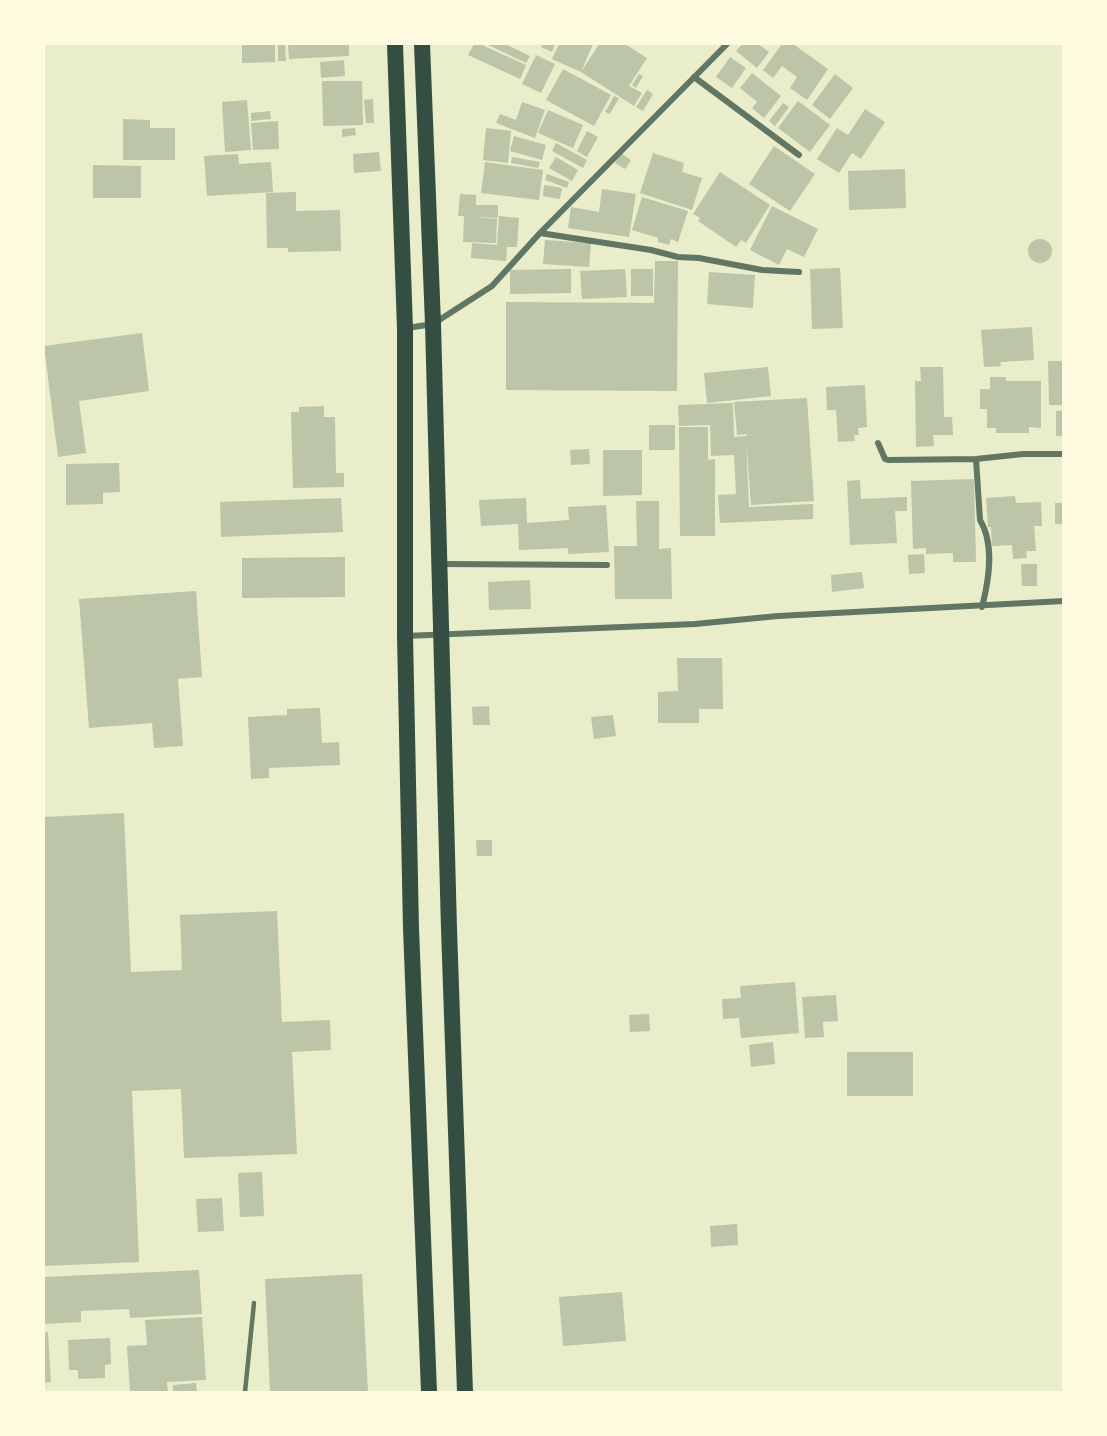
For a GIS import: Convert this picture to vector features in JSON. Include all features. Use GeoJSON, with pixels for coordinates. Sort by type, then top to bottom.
{"type":"FeatureCollection","features":[{"type":"Feature","properties":{"kind":"highway"},"geometry":{"type":"LineString","coordinates":[[395,44],[405,328],[405,636],[411,928],[429,1392]]}},
{"type":"Feature","properties":{"kind":"highway"},"geometry":{"type":"LineString","coordinates":[[422,44],[433,324],[449,929],[465,1392]]}},
{"type":"Feature","properties":{"kind":"street"},"geometry":{"type":"LineString","coordinates":[[405,328],[433,324],[492,286],[540,233],[727,44]]}},
{"type":"Feature","properties":{"kind":"street"},"geometry":{"type":"LineString","coordinates":[[694,77],[799,155]]}},
{"type":"Feature","properties":{"kind":"street"},"geometry":{"type":"LineString","coordinates":[[540,233],[762,270],[799,272]]}},
{"type":"Feature","properties":{"kind":"street"},"geometry":{"type":"LineString","coordinates":[[878,443],[886,459],[976,459],[1023,454],[1064,454]]}},
{"type":"Feature","properties":{"kind":"street"},"geometry":{"type":"LineString","coordinates":[[976,459],[980,520],[984,527],[989,554],[989,580],[982,607]]}},
{"type":"Feature","properties":{"kind":"street"},"geometry":{"type":"LineString","coordinates":[[440,564],[607,565]]}},
{"type":"Feature","properties":{"kind":"street"},"geometry":{"type":"LineString","coordinates":[[405,636],[695,624],[778,616],[1064,601]]}},
{"type":"Feature","properties":{"kind":"lane"},"geometry":{"type":"LineString","coordinates":[[245,1392],[254,1303]]}},
{"type":"Feature","properties":{"kind":"building"},"geometry":{"type":"Polygon","coordinates":[[[242,44],[275,44],[275,62],[242,63],[242,44]]]}},
{"type":"Feature","properties":{"kind":"building"},"geometry":{"type":"Polygon","coordinates":[[[278,44],[285,44],[286,61],[278,61],[278,44]]]}},
{"type":"Feature","properties":{"kind":"building"},"geometry":{"type":"Polygon","coordinates":[[[288,44],[349,44],[349,56],[289,59],[288,44]]]}},
{"type":"Feature","properties":{"kind":"building"},"geometry":{"type":"Polygon","coordinates":[[[474,44],[480,44],[526,65],[520,79],[468,55],[474,44]]]}},
{"type":"Feature","properties":{"kind":"building"},"geometry":{"type":"Polygon","coordinates":[[[486,44],[505,44],[530,56],[526,63],[486,44]]]}},
{"type":"Feature","properties":{"kind":"building"},"geometry":{"type":"Polygon","coordinates":[[[543,44],[555,44],[552,52],[541,47],[543,44]]]}},
{"type":"Feature","properties":{"kind":"building"},"geometry":{"type":"Polygon","coordinates":[[[559,44],[593,44],[581,72],[552,59],[559,44]]]}},
{"type":"Feature","properties":{"kind":"building"},"geometry":{"type":"Polygon","coordinates":[[[599,44],[625,44],[647,58],[629,86],[642,93],[634,106],[581,72],[599,44]]]}},
{"type":"Feature","properties":{"kind":"building"},"geometry":{"type":"Polygon","coordinates":[[[742,44],[758,44],[769,52],[757,68],[736,51],[742,44]]]}},
{"type":"Feature","properties":{"kind":"building"},"geometry":{"type":"Polygon","coordinates":[[[782,44],[793,44],[828,69],[807,100],[790,88],[797,77],[782,66],[773,78],[763,70],[782,44]]]}},
{"type":"Feature","properties":{"kind":"building"},"geometry":{"type":"Polygon","coordinates":[[[536,55],[555,64],[541,93],[522,84],[536,55]]]}},
{"type":"Feature","properties":{"kind":"building"},"geometry":{"type":"Polygon","coordinates":[[[730,57],[746,68],[732,88],[716,77],[730,57]]]}},
{"type":"Feature","properties":{"kind":"building"},"geometry":{"type":"Polygon","coordinates":[[[344,60],[345,76],[321,78],[320,62],[344,60]]]}},
{"type":"Feature","properties":{"kind":"building"},"geometry":{"type":"Polygon","coordinates":[[[563,69],[611,95],[594,126],[546,100],[563,69]]]}},
{"type":"Feature","properties":{"kind":"building"},"geometry":{"type":"Polygon","coordinates":[[[752,73],[781,96],[764,118],[752,108],[757,102],[740,88],[752,73]]]}},
{"type":"Feature","properties":{"kind":"building"},"geometry":{"type":"Polygon","coordinates":[[[639,74],[643,76],[636,88],[632,85],[639,74]]]}},
{"type":"Feature","properties":{"kind":"building"},"geometry":{"type":"Polygon","coordinates":[[[835,74],[853,88],[830,119],[812,105],[835,74]]]}},
{"type":"Feature","properties":{"kind":"building"},"geometry":{"type":"Polygon","coordinates":[[[322,81],[362,81],[363,125],[323,126],[322,81]]]}},
{"type":"Feature","properties":{"kind":"building"},"geometry":{"type":"Polygon","coordinates":[[[647,90],[653,94],[643,111],[636,107],[647,90]]]}},
{"type":"Feature","properties":{"kind":"building"},"geometry":{"type":"Polygon","coordinates":[[[614,96],[619,98],[610,114],[605,112],[614,96]]]}},
{"type":"Feature","properties":{"kind":"building"},"geometry":{"type":"Polygon","coordinates":[[[373,99],[374,123],[366,123],[364,100],[373,99]]]}},
{"type":"Feature","properties":{"kind":"building"},"geometry":{"type":"Polygon","coordinates":[[[247,100],[251,150],[225,152],[222,102],[247,100]]]}},
{"type":"Feature","properties":{"kind":"building"},"geometry":{"type":"Polygon","coordinates":[[[798,101],[830,125],[810,152],[778,128],[798,101]]]}},
{"type":"Feature","properties":{"kind":"building"},"geometry":{"type":"Polygon","coordinates":[[[522,102],[545,110],[535,138],[496,123],[500,114],[516,120],[522,102]]]}},
{"type":"Feature","properties":{"kind":"building"},"geometry":{"type":"Polygon","coordinates":[[[783,103],[789,107],[775,126],[769,121],[783,103]]]}},
{"type":"Feature","properties":{"kind":"building"},"geometry":{"type":"Polygon","coordinates":[[[865,109],[885,122],[861,159],[852,153],[839,173],[817,159],[837,128],[848,135],[865,109]]]}},
{"type":"Feature","properties":{"kind":"building"},"geometry":{"type":"Polygon","coordinates":[[[548,110],[583,125],[573,148],[538,133],[548,110]]]}},
{"type":"Feature","properties":{"kind":"building"},"geometry":{"type":"Polygon","coordinates":[[[270,111],[271,119],[251,121],[251,113],[270,111]]]}},
{"type":"Feature","properties":{"kind":"building"},"geometry":{"type":"Polygon","coordinates":[[[123,119],[150,120],[150,128],[175,128],[175,160],[123,160],[123,119]]]}},
{"type":"Feature","properties":{"kind":"building"},"geometry":{"type":"Polygon","coordinates":[[[278,121],[279,149],[253,150],[251,123],[278,121]]]}},
{"type":"Feature","properties":{"kind":"building"},"geometry":{"type":"Polygon","coordinates":[[[355,128],[356,135],[342,137],[342,129],[355,128]]]}},
{"type":"Feature","properties":{"kind":"building"},"geometry":{"type":"Polygon","coordinates":[[[486,128],[511,131],[508,163],[483,160],[486,128]]]}},
{"type":"Feature","properties":{"kind":"building"},"geometry":{"type":"Polygon","coordinates":[[[587,131],[598,137],[587,157],[577,151],[587,131]]]}},
{"type":"Feature","properties":{"kind":"building"},"geometry":{"type":"Polygon","coordinates":[[[514,136],[546,145],[542,160],[510,151],[514,136]]]}},
{"type":"Feature","properties":{"kind":"building"},"geometry":{"type":"Polygon","coordinates":[[[556,143],[587,160],[583,168],[552,151],[556,143]]]}},
{"type":"Feature","properties":{"kind":"building"},"geometry":{"type":"Polygon","coordinates":[[[774,146],[815,174],[790,211],[749,184],[774,146]]]}},
{"type":"Feature","properties":{"kind":"building"},"geometry":{"type":"Polygon","coordinates":[[[379,152],[381,171],[354,173],[353,154],[379,152]]]}},
{"type":"Feature","properties":{"kind":"building"},"geometry":{"type":"Polygon","coordinates":[[[621,153],[631,160],[625,169],[615,163],[621,153]]]}},
{"type":"Feature","properties":{"kind":"building"},"geometry":{"type":"Polygon","coordinates":[[[653,153],[684,163],[682,172],[702,178],[692,210],[640,193],[653,153]]]}},
{"type":"Feature","properties":{"kind":"building"},"geometry":{"type":"Polygon","coordinates":[[[238,154],[239,164],[271,162],[273,192],[207,196],[204,156],[238,154]]]}},
{"type":"Feature","properties":{"kind":"building"},"geometry":{"type":"Polygon","coordinates":[[[512,157],[540,162],[538,168],[511,163],[512,157]]]}},
{"type":"Feature","properties":{"kind":"building"},"geometry":{"type":"Polygon","coordinates":[[[556,157],[578,170],[572,181],[549,168],[556,157]]]}},
{"type":"Feature","properties":{"kind":"building"},"geometry":{"type":"Polygon","coordinates":[[[485,162],[543,170],[539,200],[481,193],[485,162]]]}},
{"type":"Feature","properties":{"kind":"building"},"geometry":{"type":"Polygon","coordinates":[[[93,165],[141,166],[141,198],[93,198],[93,165]]]}},
{"type":"Feature","properties":{"kind":"building"},"geometry":{"type":"Polygon","coordinates":[[[905,169],[906,208],[849,210],[848,171],[905,169]]]}},
{"type":"Feature","properties":{"kind":"building"},"geometry":{"type":"Polygon","coordinates":[[[720,172],[770,205],[746,243],[741,240],[736,247],[698,221],[700,218],[693,214],[720,172]]]}},
{"type":"Feature","properties":{"kind":"building"},"geometry":{"type":"Polygon","coordinates":[[[547,174],[569,182],[567,188],[545,180],[547,174]]]}},
{"type":"Feature","properties":{"kind":"building"},"geometry":{"type":"Polygon","coordinates":[[[544,185],[562,188],[560,199],[543,196],[544,185]]]}},
{"type":"Feature","properties":{"kind":"building"},"geometry":{"type":"Polygon","coordinates":[[[602,189],[636,194],[629,237],[568,228],[571,207],[599,212],[602,189]]]}},
{"type":"Feature","properties":{"kind":"building"},"geometry":{"type":"Polygon","coordinates":[[[296,192],[296,211],[340,210],[341,251],[288,252],[288,248],[267,248],[266,193],[296,192]]]}},
{"type":"Feature","properties":{"kind":"building"},"geometry":{"type":"Polygon","coordinates":[[[460,194],[476,195],[476,205],[498,205],[498,218],[473,217],[497,219],[496,243],[463,242],[464,216],[458,216],[460,194]]]}},
{"type":"Feature","properties":{"kind":"building"},"geometry":{"type":"Polygon","coordinates":[[[642,197],[688,211],[678,242],[671,239],[669,245],[658,242],[658,238],[632,230],[642,197]]]}},
{"type":"Feature","properties":{"kind":"building"},"geometry":{"type":"Polygon","coordinates":[[[772,206],[818,229],[804,257],[787,249],[779,265],[750,250],[772,206]]]}},
{"type":"Feature","properties":{"kind":"building"},"geometry":{"type":"Polygon","coordinates":[[[499,216],[519,218],[517,247],[507,247],[506,261],[471,258],[472,243],[497,245],[499,216]]]}},
{"type":"Feature","properties":{"kind":"building"},"geometry":{"type":"Polygon","coordinates":[[[1040,239],[1049,242],[1052,251],[1049,260],[1040,263],[1031,260],[1028,251],[1031,242],[1040,239]]]}},
{"type":"Feature","properties":{"kind":"building"},"geometry":{"type":"Polygon","coordinates":[[[545,240],[591,243],[589,267],[543,264],[545,240]]]}},
{"type":"Feature","properties":{"kind":"building"},"geometry":{"type":"Polygon","coordinates":[[[655,261],[678,261],[677,391],[506,390],[506,302],[654,303],[655,261]]]}},
{"type":"Feature","properties":{"kind":"building"},"geometry":{"type":"Polygon","coordinates":[[[840,268],[843,328],[812,329],[810,269],[840,268]]]}},
{"type":"Feature","properties":{"kind":"building"},"geometry":{"type":"Polygon","coordinates":[[[571,269],[571,293],[510,294],[510,270],[571,269]]]}},
{"type":"Feature","properties":{"kind":"building"},"geometry":{"type":"Polygon","coordinates":[[[625,269],[627,297],[582,299],[580,271],[625,269]]]}},
{"type":"Feature","properties":{"kind":"building"},"geometry":{"type":"Polygon","coordinates":[[[631,269],[653,269],[653,296],[631,296],[631,269]]]}},
{"type":"Feature","properties":{"kind":"building"},"geometry":{"type":"Polygon","coordinates":[[[709,272],[755,275],[753,308],[707,304],[709,272]]]}},
{"type":"Feature","properties":{"kind":"building"},"geometry":{"type":"Polygon","coordinates":[[[1032,327],[1034,360],[1000,362],[1001,366],[984,367],[981,330],[1032,327]]]}},
{"type":"Feature","properties":{"kind":"building"},"geometry":{"type":"Polygon","coordinates":[[[142,333],[149,391],[79,401],[86,453],[58,457],[44,346],[142,333]]]}},
{"type":"Feature","properties":{"kind":"building"},"geometry":{"type":"Polygon","coordinates":[[[1048,361],[1064,361],[1064,405],[1049,405],[1048,361]]]}},
{"type":"Feature","properties":{"kind":"building"},"geometry":{"type":"Polygon","coordinates":[[[768,367],[771,396],[707,403],[704,373],[768,367]]]}},
{"type":"Feature","properties":{"kind":"building"},"geometry":{"type":"Polygon","coordinates":[[[920,367],[943,367],[944,417],[952,417],[953,435],[933,435],[934,446],[916,447],[915,381],[921,381],[920,367]]]}},
{"type":"Feature","properties":{"kind":"building"},"geometry":{"type":"Polygon","coordinates":[[[990,377],[1006,377],[1006,381],[1041,381],[1041,428],[1029,427],[1029,433],[996,433],[996,428],[987,428],[987,409],[980,409],[980,389],[990,389],[990,377]]]}},
{"type":"Feature","properties":{"kind":"building"},"geometry":{"type":"Polygon","coordinates":[[[865,385],[867,427],[858,428],[859,435],[854,435],[855,441],[838,442],[836,410],[827,410],[826,387],[865,385]]]}},
{"type":"Feature","properties":{"kind":"building"},"geometry":{"type":"Polygon","coordinates":[[[807,398],[814,501],[751,505],[746,439],[749,507],[813,504],[813,519],[720,523],[718,495],[736,494],[734,455],[711,456],[710,425],[679,426],[678,405],[733,403],[734,437],[747,436],[746,434],[737,435],[734,402],[807,398]]]}},
{"type":"Feature","properties":{"kind":"building"},"geometry":{"type":"Polygon","coordinates":[[[324,406],[324,417],[335,417],[336,473],[344,473],[344,487],[293,488],[291,412],[299,412],[299,407],[324,406]]]}},
{"type":"Feature","properties":{"kind":"building"},"geometry":{"type":"Polygon","coordinates":[[[1064,410],[1064,436],[1056,436],[1056,411],[1064,410]]]}},
{"type":"Feature","properties":{"kind":"building"},"geometry":{"type":"Polygon","coordinates":[[[649,425],[675,425],[675,450],[649,450],[649,425]]]}},
{"type":"Feature","properties":{"kind":"building"},"geometry":{"type":"Polygon","coordinates":[[[679,427],[708,427],[708,460],[715,459],[715,536],[680,536],[679,427]]]}},
{"type":"Feature","properties":{"kind":"building"},"geometry":{"type":"Polygon","coordinates":[[[589,449],[590,464],[571,465],[570,450],[589,449]]]}},
{"type":"Feature","properties":{"kind":"building"},"geometry":{"type":"Polygon","coordinates":[[[603,450],[642,450],[642,495],[603,496],[603,450]]]}},
{"type":"Feature","properties":{"kind":"building"},"geometry":{"type":"Polygon","coordinates":[[[119,463],[120,492],[103,493],[103,504],[66,505],[66,464],[119,463]]]}},
{"type":"Feature","properties":{"kind":"building"},"geometry":{"type":"Polygon","coordinates":[[[974,479],[976,562],[953,562],[953,553],[926,554],[926,548],[913,549],[911,481],[974,479]]]}},
{"type":"Feature","properties":{"kind":"building"},"geometry":{"type":"Polygon","coordinates":[[[860,480],[861,499],[907,497],[907,511],[895,511],[897,543],[850,545],[847,481],[860,480]]]}},
{"type":"Feature","properties":{"kind":"building"},"geometry":{"type":"Polygon","coordinates":[[[1015,496],[1016,503],[1041,502],[1042,526],[1034,526],[1036,551],[1026,551],[1027,558],[1013,559],[1012,545],[992,546],[991,527],[988,527],[986,498],[1015,496]]]}},
{"type":"Feature","properties":{"kind":"building"},"geometry":{"type":"Polygon","coordinates":[[[341,498],[343,532],[221,537],[220,502],[341,498]]]}},
{"type":"Feature","properties":{"kind":"building"},"geometry":{"type":"Polygon","coordinates":[[[526,498],[527,523],[569,520],[568,507],[606,505],[609,552],[568,554],[568,548],[519,550],[518,524],[481,526],[479,500],[526,498]]]}},
{"type":"Feature","properties":{"kind":"building"},"geometry":{"type":"Polygon","coordinates":[[[636,501],[659,501],[659,549],[671,548],[672,599],[615,599],[614,546],[637,546],[636,501]]]}},
{"type":"Feature","properties":{"kind":"building"},"geometry":{"type":"Polygon","coordinates":[[[1055,503],[1064,503],[1064,524],[1055,524],[1055,503]]]}},
{"type":"Feature","properties":{"kind":"building"},"geometry":{"type":"Polygon","coordinates":[[[924,554],[925,573],[909,574],[908,555],[924,554]]]}},
{"type":"Feature","properties":{"kind":"building"},"geometry":{"type":"Polygon","coordinates":[[[345,557],[345,597],[242,598],[242,558],[345,557]]]}},
{"type":"Feature","properties":{"kind":"building"},"geometry":{"type":"Polygon","coordinates":[[[1021,564],[1037,564],[1037,586],[1022,586],[1021,564]]]}},
{"type":"Feature","properties":{"kind":"building"},"geometry":{"type":"Polygon","coordinates":[[[862,572],[864,588],[832,592],[831,575],[862,572]]]}},
{"type":"Feature","properties":{"kind":"building"},"geometry":{"type":"Polygon","coordinates":[[[530,580],[531,609],[489,610],[488,582],[530,580]]]}},
{"type":"Feature","properties":{"kind":"building"},"geometry":{"type":"Polygon","coordinates":[[[196,591],[202,677],[178,679],[183,746],[154,748],[152,723],[89,728],[79,599],[196,591]]]}},
{"type":"Feature","properties":{"kind":"building"},"geometry":{"type":"Polygon","coordinates":[[[677,658],[722,658],[723,709],[699,709],[699,723],[658,723],[658,692],[678,691],[677,658]]]}},
{"type":"Feature","properties":{"kind":"building"},"geometry":{"type":"Polygon","coordinates":[[[489,706],[490,725],[473,725],[472,707],[489,706]]]}},
{"type":"Feature","properties":{"kind":"building"},"geometry":{"type":"Polygon","coordinates":[[[320,708],[322,743],[339,742],[340,765],[269,768],[269,778],[251,779],[248,717],[287,715],[287,709],[320,708]]]}},
{"type":"Feature","properties":{"kind":"building"},"geometry":{"type":"Polygon","coordinates":[[[613,715],[616,736],[594,739],[591,717],[613,715]]]}},
{"type":"Feature","properties":{"kind":"building"},"geometry":{"type":"Polygon","coordinates":[[[124,813],[131,972],[182,970],[180,915],[277,911],[282,1022],[330,1020],[331,1050],[292,1052],[297,1154],[184,1158],[181,1089],[132,1091],[139,1262],[44,1266],[44,817],[124,813]]]}},
{"type":"Feature","properties":{"kind":"building"},"geometry":{"type":"Polygon","coordinates":[[[476,840],[492,840],[492,856],[477,856],[476,840]]]}},
{"type":"Feature","properties":{"kind":"building"},"geometry":{"type":"Polygon","coordinates":[[[795,982],[799,1033],[741,1038],[739,1018],[723,1019],[722,999],[741,998],[740,986],[795,982]]]}},
{"type":"Feature","properties":{"kind":"building"},"geometry":{"type":"Polygon","coordinates":[[[836,995],[838,1021],[823,1022],[824,1037],[805,1038],[802,997],[836,995]]]}},
{"type":"Feature","properties":{"kind":"building"},"geometry":{"type":"Polygon","coordinates":[[[649,1014],[650,1031],[630,1032],[629,1015],[649,1014]]]}},
{"type":"Feature","properties":{"kind":"building"},"geometry":{"type":"Polygon","coordinates":[[[773,1042],[775,1064],[751,1067],[749,1045],[773,1042]]]}},
{"type":"Feature","properties":{"kind":"building"},"geometry":{"type":"Polygon","coordinates":[[[847,1052],[913,1052],[913,1096],[847,1096],[847,1052]]]}},
{"type":"Feature","properties":{"kind":"building"},"geometry":{"type":"Polygon","coordinates":[[[262,1172],[264,1216],[240,1217],[238,1173],[262,1172]]]}},
{"type":"Feature","properties":{"kind":"building"},"geometry":{"type":"Polygon","coordinates":[[[222,1198],[224,1231],[198,1232],[196,1199],[222,1198]]]}},
{"type":"Feature","properties":{"kind":"building"},"geometry":{"type":"Polygon","coordinates":[[[737,1224],[738,1245],[711,1247],[710,1226],[737,1224]]]}},
{"type":"Feature","properties":{"kind":"building"},"geometry":{"type":"Polygon","coordinates":[[[199,1270],[202,1314],[130,1318],[129,1309],[81,1311],[81,1322],[44,1324],[44,1277],[199,1270]]]}},
{"type":"Feature","properties":{"kind":"building"},"geometry":{"type":"Polygon","coordinates":[[[362,1274],[368,1392],[270,1392],[265,1279],[362,1274]]]}},
{"type":"Feature","properties":{"kind":"building"},"geometry":{"type":"Polygon","coordinates":[[[622,1292],[626,1341],[563,1346],[559,1297],[622,1292]]]}},
{"type":"Feature","properties":{"kind":"building"},"geometry":{"type":"Polygon","coordinates":[[[202,1317],[206,1380],[167,1382],[168,1392],[130,1392],[127,1346],[147,1345],[145,1320],[202,1317]]]}},
{"type":"Feature","properties":{"kind":"building"},"geometry":{"type":"Polygon","coordinates":[[[44,1332],[48,1332],[51,1382],[44,1383],[44,1332]]]}},
{"type":"Feature","properties":{"kind":"building"},"geometry":{"type":"Polygon","coordinates":[[[110,1338],[111,1364],[105,1365],[105,1378],[78,1379],[78,1370],[69,1370],[68,1340],[110,1338]]]}},
{"type":"Feature","properties":{"kind":"building"},"geometry":{"type":"Polygon","coordinates":[[[196,1383],[197,1392],[173,1392],[173,1385],[196,1383]]]}}]}
